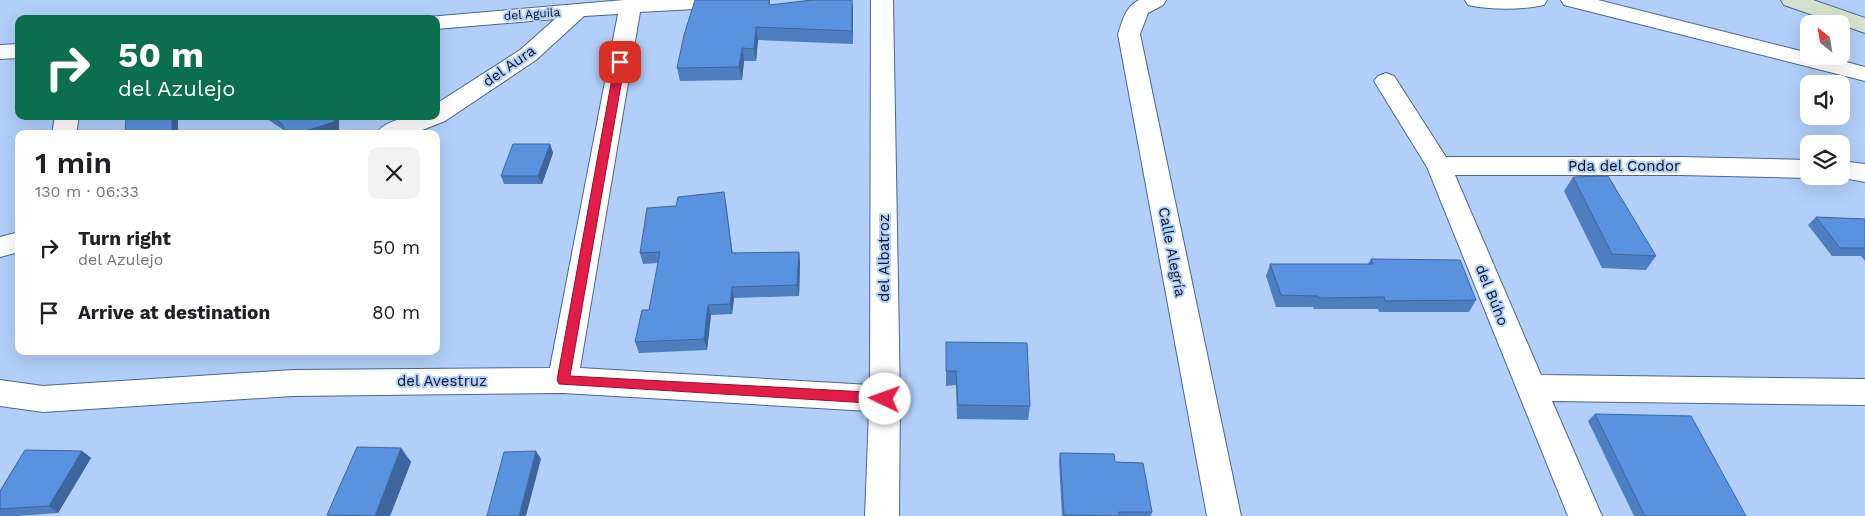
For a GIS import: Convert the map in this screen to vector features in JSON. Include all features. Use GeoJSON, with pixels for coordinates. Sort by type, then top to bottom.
{"type":"FeatureCollection","features":[{"type":"Feature","properties":{"kind":"main road"},"geometry":{"type":"LineString","coordinates":[[1792,0],[1865,26]]}},
{"type":"Feature","properties":{"kind":"street","name":"del Aguila"},"geometry":{"type":"LineString","coordinates":[[440,22],[630,6],[749,0]]}},
{"type":"Feature","properties":{"kind":"street","name":"del Albatroz"},"geometry":{"type":"LineString","coordinates":[[882,0],[885,399],[882,516]]}},
{"type":"Feature","properties":{"kind":"street","name":"Calle Alegría"},"geometry":{"type":"LineString","coordinates":[[1156,0],[1138,9],[1129,34],[1224,516]]}},
{"type":"Feature","properties":{"kind":"street"},"geometry":{"type":"LineString","coordinates":[[1476,0],[1512,2],[1536,0]]}},
{"type":"Feature","properties":{"kind":"street"},"geometry":{"type":"LineString","coordinates":[[1572,0],[1865,74]]}},
{"type":"Feature","properties":{"kind":"street"},"geometry":{"type":"LineString","coordinates":[[563,380],[630,6]]}},
{"type":"Feature","properties":{"kind":"street","name":"del Aura"},"geometry":{"type":"LineString","coordinates":[[440,111],[528,55],[577,11]]}},
{"type":"Feature","properties":{"kind":"street"},"geometry":{"type":"LineString","coordinates":[[0,52],[15,51]]}},
{"type":"Feature","properties":{"kind":"street","name":"del Búho"},"geometry":{"type":"LineString","coordinates":[[1386,81],[1439,166],[1585,516]]}},
{"type":"Feature","properties":{"kind":"street"},"geometry":{"type":"LineString","coordinates":[[398,130],[422,120]]}},
{"type":"Feature","properties":{"kind":"street","name":"Pda del Condor"},"geometry":{"type":"LineString","coordinates":[[1439,166],[1680,166],[1800,169]]}},
{"type":"Feature","properties":{"kind":"street"},"geometry":{"type":"LineString","coordinates":[[1850,171],[1865,173]]}},
{"type":"Feature","properties":{"kind":"street"},"geometry":{"type":"LineString","coordinates":[[0,247],[15,243]]}},
{"type":"Feature","properties":{"kind":"street","name":"del Avestruz"},"geometry":{"type":"LineString","coordinates":[[0,393],[43,399],[293,382],[563,380],[885,399]]}},
{"type":"Feature","properties":{"kind":"street"},"geometry":{"type":"LineString","coordinates":[[1530,388],[1865,392]]}},
{"type":"Feature","properties":{"kind":"building"},"geometry":{"type":"Polygon","coordinates":[[[695,0],[769,0],[769,5],[812,0],[852,0],[852,31],[756,27],[754,49],[742,48],[739,67],[677,68],[684,35],[695,0]]]}},
{"type":"Feature","properties":{"kind":"building"},"geometry":{"type":"Polygon","coordinates":[[[126,120],[172,120],[172,130],[125,130],[126,120]]]}},
{"type":"Feature","properties":{"kind":"building"},"geometry":{"type":"Polygon","coordinates":[[[276,120],[334,120],[334,122],[308,130],[285,130],[282,124],[276,120]]]}},
{"type":"Feature","properties":{"kind":"building"},"geometry":{"type":"Polygon","coordinates":[[[513,144],[550,144],[538,176],[501,176],[513,144]]]}},
{"type":"Feature","properties":{"kind":"building"},"geometry":{"type":"Polygon","coordinates":[[[1608,176],[1656,256],[1612,254],[1573,177],[1608,176]]]}},
{"type":"Feature","properties":{"kind":"building"},"geometry":{"type":"Polygon","coordinates":[[[724,192],[732,253],[799,252],[797,285],[732,287],[730,304],[708,305],[704,339],[635,342],[642,310],[649,310],[660,252],[640,253],[647,208],[676,206],[678,197],[724,192]]]}},
{"type":"Feature","properties":{"kind":"building"},"geometry":{"type":"Polygon","coordinates":[[[1816,217],[1865,219],[1865,248],[1840,248],[1816,217]]]}},
{"type":"Feature","properties":{"kind":"building"},"geometry":{"type":"Polygon","coordinates":[[[1371,259],[1460,260],[1476,300],[1385,301],[1384,297],[1319,298],[1318,296],[1281,295],[1270,264],[1373,264],[1371,259]]]}},
{"type":"Feature","properties":{"kind":"building"},"geometry":{"type":"Polygon","coordinates":[[[946,342],[1027,343],[1030,406],[958,405],[956,371],[946,371],[946,342]]]}},
{"type":"Feature","properties":{"kind":"building"},"geometry":{"type":"Polygon","coordinates":[[[1595,414],[1691,416],[1746,516],[1645,516],[1595,414]]]}},
{"type":"Feature","properties":{"kind":"building"},"geometry":{"type":"Polygon","coordinates":[[[357,447],[401,448],[375,516],[327,515],[357,447]]]}},
{"type":"Feature","properties":{"kind":"building"},"geometry":{"type":"Polygon","coordinates":[[[25,450],[82,451],[49,506],[0,509],[0,491],[25,450]]]}},
{"type":"Feature","properties":{"kind":"building"},"geometry":{"type":"Polygon","coordinates":[[[536,451],[519,516],[487,516],[504,452],[536,451]]]}},
{"type":"Feature","properties":{"kind":"building"},"geometry":{"type":"Polygon","coordinates":[[[1060,453],[1114,454],[1115,462],[1143,463],[1152,512],[1119,512],[1120,516],[1064,515],[1060,453]]]}},
{"type":"Feature","properties":{"kind":"route"},"geometry":{"type":"LineString","coordinates":[[620,62],[563,380],[885,399]]}}]}
